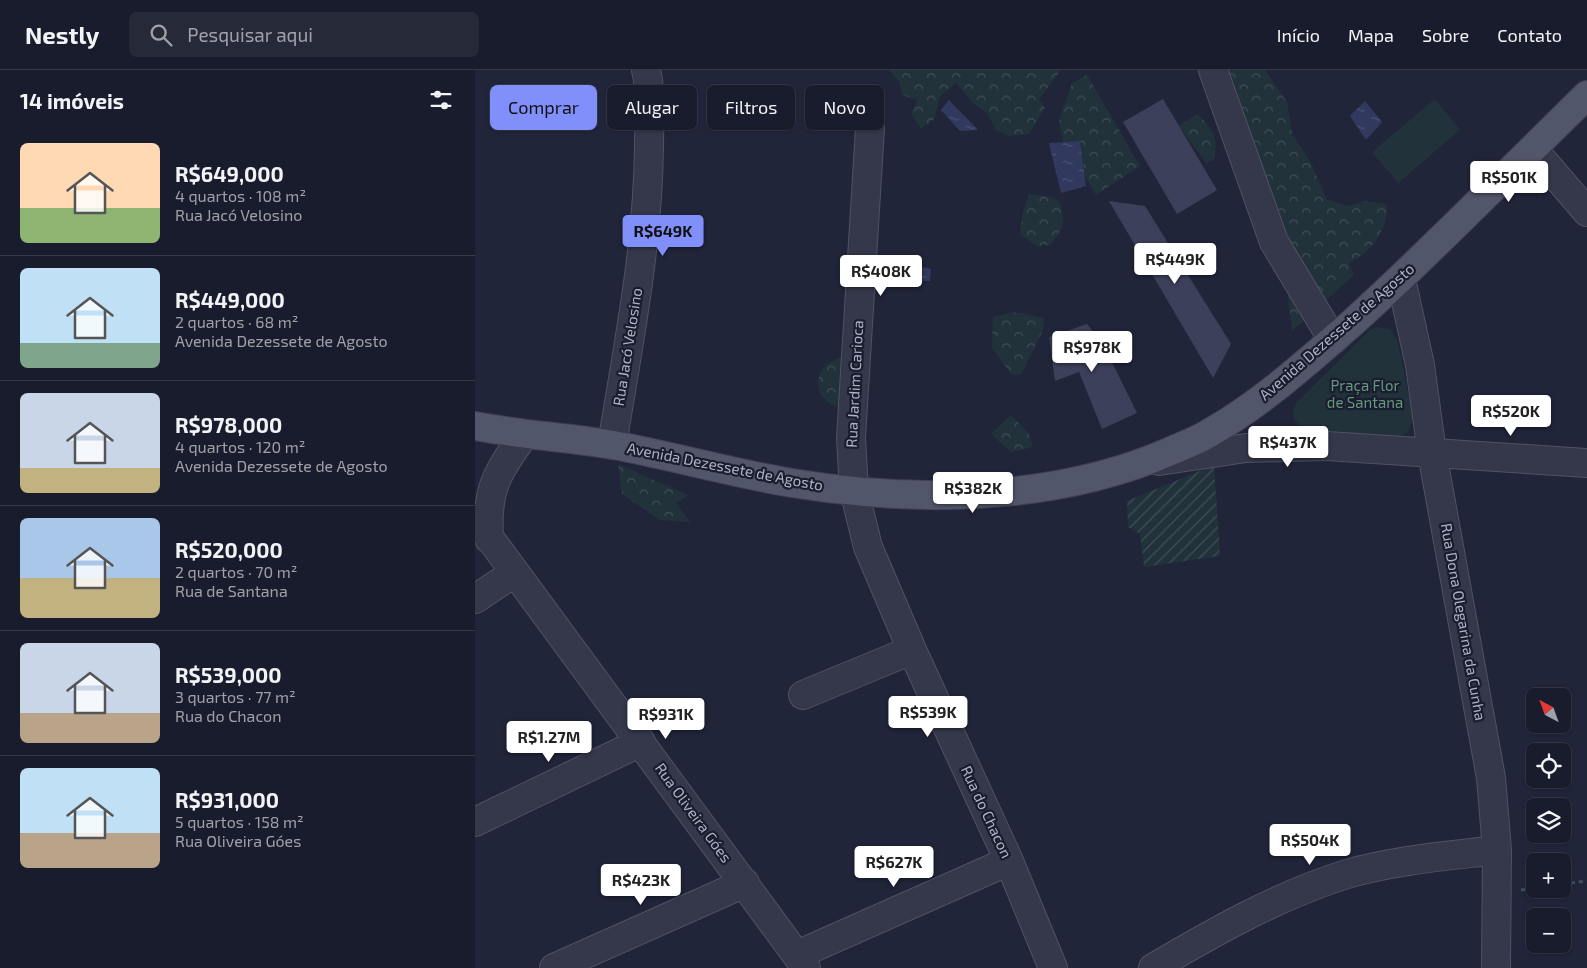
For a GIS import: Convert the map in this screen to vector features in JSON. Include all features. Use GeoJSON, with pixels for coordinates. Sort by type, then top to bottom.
{"type":"FeatureCollection","features":[{"type":"Feature","properties":{"kind":"main road","name":"Avenida Dezessete de Agosto"},"geometry":{"type":"LineString","coordinates":[[475,426],[612,445],[793,483],[854,490],[920,494],[1003,492],[1042,488],[1099,476],[1143,463],[1209,434],[1251,406],[1333,340],[1401,279],[1533,149],[1585,102]]}},
{"type":"Feature","properties":{"kind":"street","name":"Rua Jacó Velosino"},"geometry":{"type":"LineString","coordinates":[[612,445],[637,293],[645,230],[649,139],[646,70]]}},
{"type":"Feature","properties":{"kind":"street"},"geometry":{"type":"LineString","coordinates":[[1213,70],[1274,242],[1333,340]]}},
{"type":"Feature","properties":{"kind":"street","name":"Rua Jardim Carioca"},"geometry":{"type":"LineString","coordinates":[[854,490],[851,438],[870,130]]}},
{"type":"Feature","properties":{"kind":"street"},"geometry":{"type":"LineString","coordinates":[[1533,149],[1587,212]]}},
{"type":"Feature","properties":{"kind":"street","name":"Rua Dona Olegarina da Cunha"},"geometry":{"type":"LineString","coordinates":[[1401,279],[1420,365],[1432,453],[1491,778],[1497,850],[1496,968]]}},
{"type":"Feature","properties":{"kind":"street","name":"Rua Oliveira Góes"},"geometry":{"type":"LineString","coordinates":[[525,434],[504,462],[492,487],[482,528],[801,961]]}},
{"type":"Feature","properties":{"kind":"street"},"geometry":{"type":"LineString","coordinates":[[1143,463],[1246,448],[1327,446],[1587,463]]}},
{"type":"Feature","properties":{"kind":"street","name":"Rua do Chacon"},"geometry":{"type":"LineString","coordinates":[[854,490],[868,547],[912,650],[1009,860],[1053,968]]}},
{"type":"Feature","properties":{"kind":"street"},"geometry":{"type":"LineString","coordinates":[[475,600],[514,573]]}},
{"type":"Feature","properties":{"kind":"street"},"geometry":{"type":"LineString","coordinates":[[803,695],[912,650]]}},
{"type":"Feature","properties":{"kind":"street"},"geometry":{"type":"LineString","coordinates":[[475,822],[641,742]]}},
{"type":"Feature","properties":{"kind":"street"},"geometry":{"type":"LineString","coordinates":[[1153,968],[1272,904],[1347,874],[1402,862],[1497,850]]}},
{"type":"Feature","properties":{"kind":"street"},"geometry":{"type":"LineString","coordinates":[[801,961],[1009,860]]}},
{"type":"Feature","properties":{"kind":"street"},"geometry":{"type":"LineString","coordinates":[[554,968],[745,883]]}},
{"type":"Feature","properties":{"kind":"path"},"geometry":{"type":"LineString","coordinates":[[1571,883],[1587,881]]}},
{"type":"Feature","properties":{"kind":"green space"},"geometry":{"type":"Polygon","coordinates":[[[889,70],[1061,70],[1039,99],[1045,108],[1029,134],[1008,136],[996,130],[987,113],[973,103],[956,83],[940,96],[934,119],[921,129],[911,113],[918,100],[902,95],[899,82],[889,70]]]}},
{"type":"Feature","properties":{"kind":"green space"},"geometry":{"type":"Polygon","coordinates":[[[1223,70],[1265,70],[1287,102],[1292,133],[1312,165],[1327,200],[1349,206],[1365,201],[1387,204],[1384,223],[1377,239],[1358,258],[1349,263],[1354,275],[1292,331],[1286,278],[1233,108],[1238,91],[1224,84],[1223,70]]]}},
{"type":"Feature","properties":{"kind":"green space"},"geometry":{"type":"Polygon","coordinates":[[[1087,75],[1140,166],[1096,195],[1085,176],[1080,141],[1063,142],[1059,120],[1072,83],[1087,75]]]}},
{"type":"Feature","properties":{"kind":"green space"},"geometry":{"type":"Polygon","coordinates":[[[1435,99],[1460,130],[1398,183],[1372,152],[1435,99]]]}},
{"type":"Feature","properties":{"kind":"green space"},"geometry":{"type":"Polygon","coordinates":[[[1197,114],[1211,129],[1215,140],[1214,160],[1206,163],[1179,126],[1197,114]]]}},
{"type":"Feature","properties":{"kind":"green space"},"geometry":{"type":"Polygon","coordinates":[[[1029,194],[1050,197],[1060,202],[1063,216],[1062,226],[1050,245],[1036,246],[1020,234],[1023,212],[1029,194]]]}},
{"type":"Feature","properties":{"kind":"green space"},"geometry":{"type":"Polygon","coordinates":[[[1013,312],[1044,318],[1043,330],[1021,375],[1011,374],[992,348],[993,317],[1013,312]]]}},
{"type":"Feature","properties":{"kind":"green space","name":"Praça Flor de Santana"},"geometry":{"type":"Polygon","coordinates":[[[1377,327],[1390,329],[1398,342],[1413,418],[1408,432],[1399,438],[1355,437],[1302,429],[1296,423],[1293,416],[1297,402],[1370,330],[1377,327]]]}},
{"type":"Feature","properties":{"kind":"green space"},"geometry":{"type":"Polygon","coordinates":[[[839,358],[848,358],[846,408],[835,406],[827,401],[821,394],[818,386],[822,370],[829,363],[839,358]]]}},
{"type":"Feature","properties":{"kind":"green space"},"geometry":{"type":"Polygon","coordinates":[[[1011,415],[1029,434],[1033,447],[1011,452],[991,434],[1011,415]]]}},
{"type":"Feature","properties":{"kind":"green space"},"geometry":{"type":"Polygon","coordinates":[[[618,464],[688,495],[676,503],[690,522],[660,520],[622,494],[618,464]]]}},
{"type":"Feature","properties":{"kind":"green space"},"geometry":{"type":"Polygon","coordinates":[[[1214,465],[1220,556],[1144,567],[1140,534],[1128,527],[1127,501],[1214,465]]]}},
{"type":"Feature","properties":{"kind":"water"},"geometry":{"type":"Polygon","coordinates":[[[949,100],[978,130],[960,131],[941,110],[949,100]]]}},
{"type":"Feature","properties":{"kind":"water"},"geometry":{"type":"Polygon","coordinates":[[[1365,101],[1382,122],[1366,140],[1350,116],[1365,101]]]}},
{"type":"Feature","properties":{"kind":"water"},"geometry":{"type":"Polygon","coordinates":[[[1080,141],[1086,186],[1061,193],[1049,143],[1080,141]]]}},
{"type":"Feature","properties":{"kind":"water"},"geometry":{"type":"Polygon","coordinates":[[[904,263],[931,269],[930,281],[904,280],[904,263]]]}},
{"type":"Feature","properties":{"kind":"building"},"geometry":{"type":"Polygon","coordinates":[[[1163,99],[1217,190],[1177,214],[1123,122],[1163,99]]]}},
{"type":"Feature","properties":{"kind":"building"},"geometry":{"type":"Polygon","coordinates":[[[1109,201],[1145,206],[1231,344],[1213,378],[1109,201]]]}},
{"type":"Feature","properties":{"kind":"building"},"geometry":{"type":"Polygon","coordinates":[[[1087,324],[1103,344],[1137,413],[1102,429],[1079,372],[1055,381],[1049,337],[1087,324]]]}}]}
